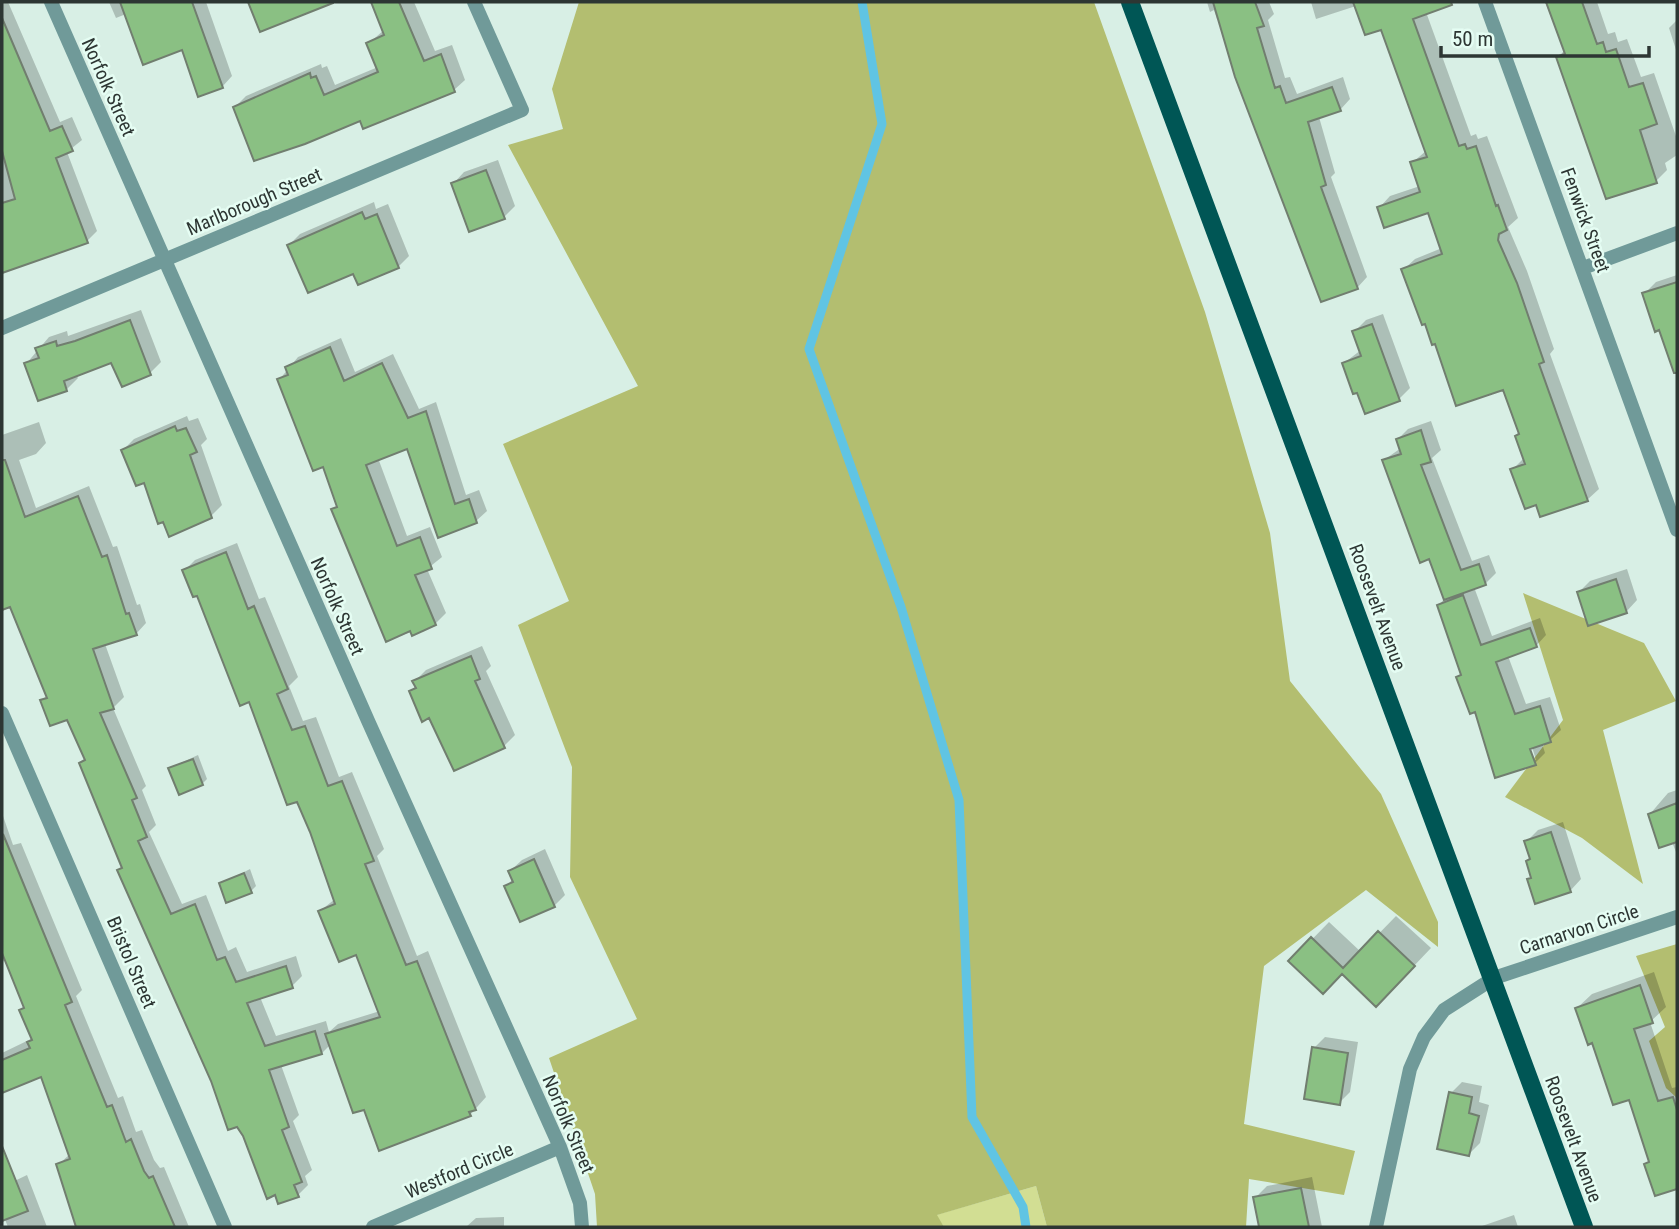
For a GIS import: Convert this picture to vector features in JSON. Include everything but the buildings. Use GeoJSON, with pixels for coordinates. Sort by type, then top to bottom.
{"type":"FeatureCollection","features":[{"type":"Feature","properties":{"kind":"main road","name":"Roosevelt Avenue"},"geometry":{"type":"LineString","coordinates":[[1130,2],[1494,978],[1584,1227]]}},
{"type":"Feature","properties":{"kind":"street","name":"Norfolk Street"},"geometry":{"type":"LineString","coordinates":[[51,2],[163,260],[560,1147],[580,1203],[582,1227]]}},
{"type":"Feature","properties":{"kind":"street","name":"Marlborough Street"},"geometry":{"type":"LineString","coordinates":[[2,328],[522,110],[474,2]]}},
{"type":"Feature","properties":{"kind":"street","name":"Fenwick Street"},"geometry":{"type":"LineString","coordinates":[[1485,2],[1677,530]]}},
{"type":"Feature","properties":{"kind":"street"},"geometry":{"type":"LineString","coordinates":[[1583,268],[1677,233]]}},
{"type":"Feature","properties":{"kind":"street","name":"Bristol Street"},"geometry":{"type":"LineString","coordinates":[[2,713],[225,1227]]}},
{"type":"Feature","properties":{"kind":"street","name":"Carnarvon Circle"},"geometry":{"type":"LineString","coordinates":[[1376,1227],[1416,1052],[1444,1010],[1494,978],[1677,917]]}},
{"type":"Feature","properties":{"kind":"street","name":"Westford Circle"},"geometry":{"type":"LineString","coordinates":[[373,1227],[560,1147]]}},
{"type":"Feature","properties":{"kind":"green space"},"geometry":{"type":"Polygon","coordinates":[[[579,2],[1094,2],[1205,312],[1270,533],[1290,681],[1381,794],[1438,922],[1438,947],[1366,890],[1264,966],[1244,1124],[1355,1151],[1344,1195],[1249,1179],[1246,1227],[1047,1227],[1036,1186],[937,1215],[944,1227],[597,1227],[595,1194],[549,1058],[637,1019],[570,877],[572,767],[518,625],[569,601],[503,444],[638,386],[508,145],[563,129],[552,89],[579,2]]]}},
{"type":"Feature","properties":{"kind":"green space"},"geometry":{"type":"Polygon","coordinates":[[[1523,593],[1644,643],[1676,701],[1603,730],[1643,884],[1582,838],[1505,797],[1563,720],[1523,593]]]}},
{"type":"Feature","properties":{"kind":"green space"},"geometry":{"type":"Polygon","coordinates":[[[1677,944],[1677,1098],[1666,1088],[1649,1041],[1665,1027],[1636,956],[1677,944]]]}},
{"type":"Feature","properties":{"kind":"green space"},"geometry":{"type":"Polygon","coordinates":[[[1036,1186],[1047,1227],[944,1227],[936,1215],[1036,1186]]]}},
{"type":"Feature","properties":{"kind":"waterway"},"geometry":{"type":"LineString","coordinates":[[862,2],[882,124],[809,349],[901,607],[959,800],[972,1117],[1023,1207],[1026,1227]]}}]}
